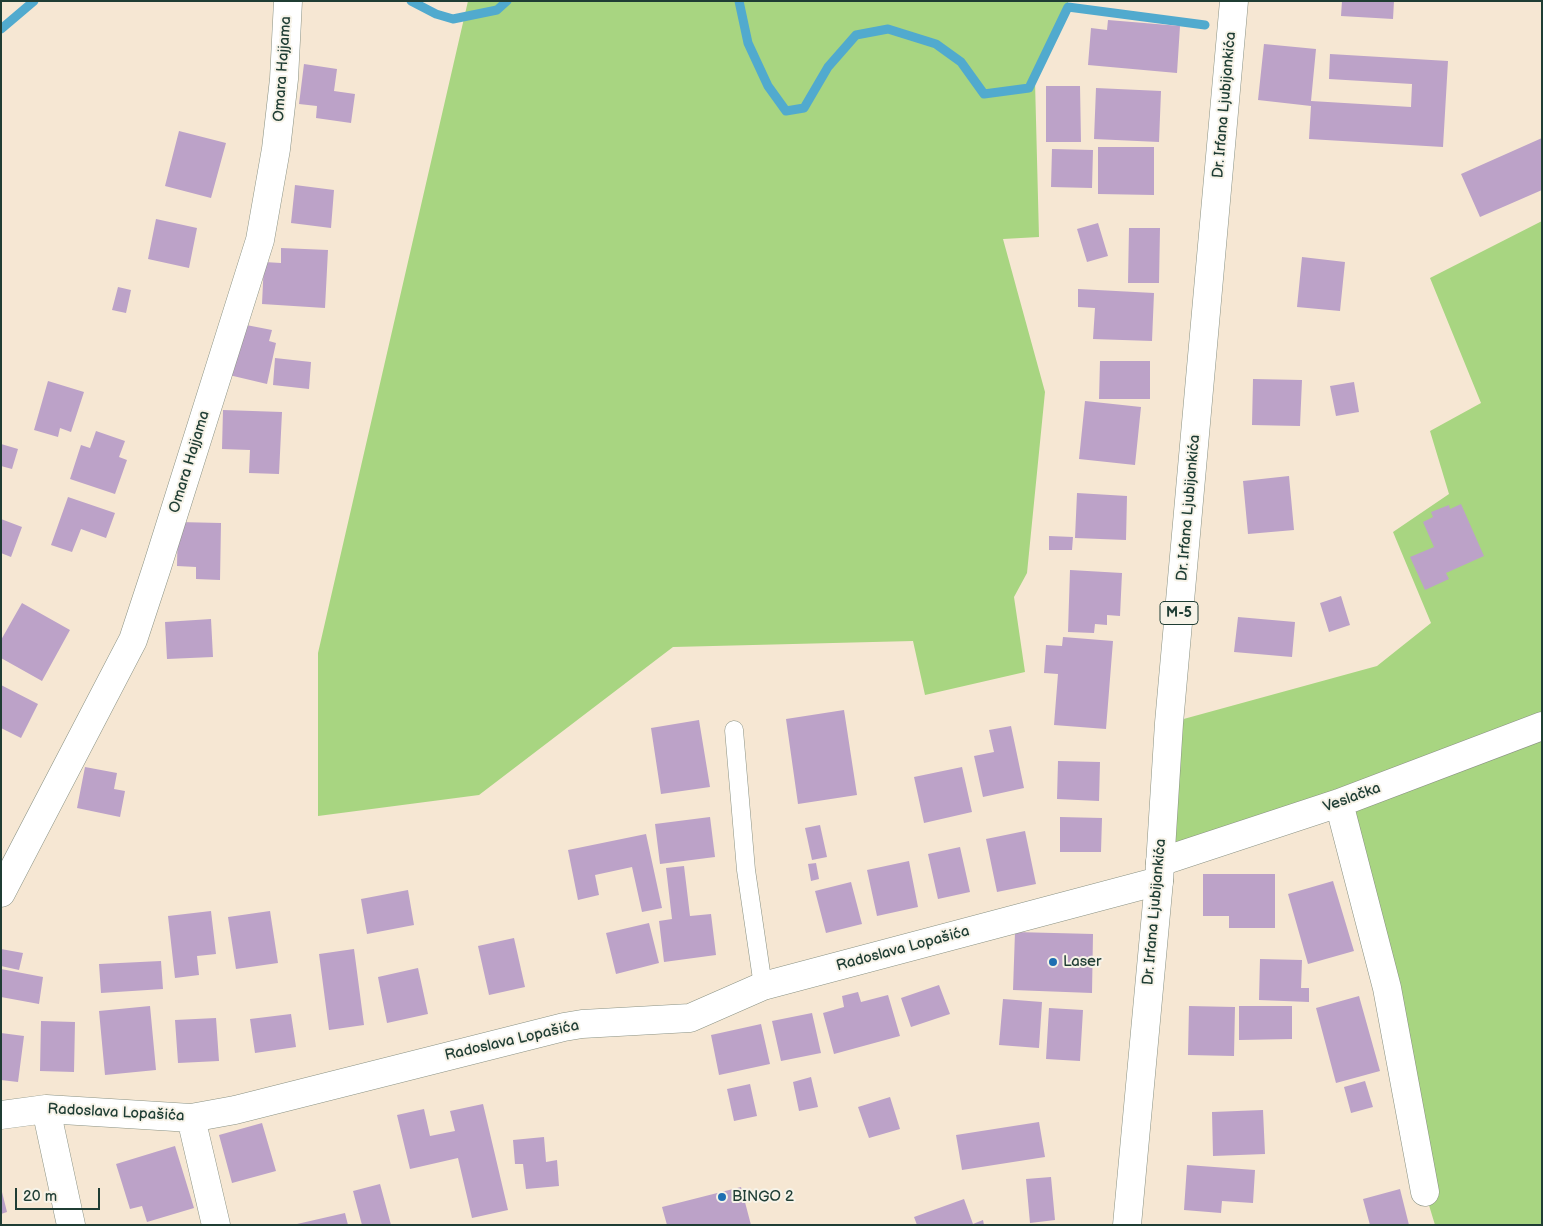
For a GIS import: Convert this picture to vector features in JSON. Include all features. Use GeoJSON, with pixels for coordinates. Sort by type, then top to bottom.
{"type":"FeatureCollection","features":[{"type":"Feature","properties":{"kind":"street","name":"Omara Hajjama"},"geometry":{"type":"LineString","coordinates":[[1,894],[133,640],[157,567],[260,240],[276,150],[284,79],[288,1]]}},
{"type":"Feature","properties":{"kind":"street","name":"Dr. Irfana Ljubijankića"},"geometry":{"type":"LineString","coordinates":[[1127,1225],[1160,871],[1169,723],[1234,1]]}},
{"type":"Feature","properties":{"kind":"street","name":"Veslačka"},"geometry":{"type":"LineString","coordinates":[[1160,871],[1542,726]]}},
{"type":"Feature","properties":{"kind":"street"},"geometry":{"type":"LineString","coordinates":[[1339,804],[1388,988],[1425,1192]]}},
{"type":"Feature","properties":{"kind":"street","name":"Radoslava Lopašića"},"geometry":{"type":"LineString","coordinates":[[1,1115],[46,1109],[191,1118],[235,1110],[564,1027],[582,1024],[690,1018],[763,986],[1160,871]]}},
{"type":"Feature","properties":{"kind":"street"},"geometry":{"type":"LineString","coordinates":[[46,1109],[71,1225]]}},
{"type":"Feature","properties":{"kind":"street"},"geometry":{"type":"LineString","coordinates":[[191,1118],[216,1225]]}},
{"type":"Feature","properties":{"kind":"lane"},"geometry":{"type":"LineString","coordinates":[[734,730],[746,870],[763,986]]}},
{"type":"Feature","properties":{"kind":"green space"},"geometry":{"type":"Polygon","coordinates":[[[468,1],[1068,1],[1068,7],[1035,81],[1039,237],[1003,239],[1045,392],[1027,573],[1014,597],[1025,672],[925,695],[913,641],[673,647],[479,795],[318,816],[318,653],[468,1]]]}},
{"type":"Feature","properties":{"kind":"green space"},"geometry":{"type":"Polygon","coordinates":[[[1542,221],[1542,1225],[1435,1225],[1425,1192],[1339,804],[1160,862],[1169,723],[1377,666],[1431,623],[1393,532],[1449,494],[1430,431],[1481,403],[1430,278],[1542,221]]]}},
{"type":"Feature","properties":{"kind":"building"},"geometry":{"type":"Polygon","coordinates":[[[1342,1],[1394,1],[1393,19],[1341,16],[1342,1]]]}},
{"type":"Feature","properties":{"kind":"building"},"geometry":{"type":"Polygon","coordinates":[[[1108,20],[1180,26],[1177,73],[1088,65],[1091,28],[1107,30],[1108,20]]]}},
{"type":"Feature","properties":{"kind":"building"},"geometry":{"type":"Polygon","coordinates":[[[1264,44],[1316,49],[1311,101],[1411,107],[1412,84],[1329,79],[1330,54],[1448,61],[1443,147],[1309,139],[1311,106],[1258,100],[1264,44]]]}},
{"type":"Feature","properties":{"kind":"building"},"geometry":{"type":"Polygon","coordinates":[[[304,64],[337,69],[334,91],[355,94],[351,123],[316,118],[317,106],[299,104],[304,64]]]}},
{"type":"Feature","properties":{"kind":"building"},"geometry":{"type":"Polygon","coordinates":[[[1046,86],[1080,86],[1081,142],[1046,142],[1046,86]]]}},
{"type":"Feature","properties":{"kind":"building"},"geometry":{"type":"Polygon","coordinates":[[[1096,88],[1161,91],[1159,142],[1094,139],[1096,88]]]}},
{"type":"Feature","properties":{"kind":"building"},"geometry":{"type":"Polygon","coordinates":[[[179,131],[226,143],[211,198],[165,186],[179,131]]]}},
{"type":"Feature","properties":{"kind":"building"},"geometry":{"type":"Polygon","coordinates":[[[1542,138],[1542,190],[1480,217],[1461,174],[1542,138]]]}},
{"type":"Feature","properties":{"kind":"building"},"geometry":{"type":"Polygon","coordinates":[[[1098,147],[1154,147],[1154,195],[1098,194],[1098,147]]]}},
{"type":"Feature","properties":{"kind":"building"},"geometry":{"type":"Polygon","coordinates":[[[1052,149],[1093,150],[1092,188],[1051,187],[1052,149]]]}},
{"type":"Feature","properties":{"kind":"building"},"geometry":{"type":"Polygon","coordinates":[[[295,185],[334,190],[331,228],[291,223],[295,185]]]}},
{"type":"Feature","properties":{"kind":"building"},"geometry":{"type":"Polygon","coordinates":[[[156,219],[197,228],[189,268],[148,259],[156,219]]]}},
{"type":"Feature","properties":{"kind":"building"},"geometry":{"type":"Polygon","coordinates":[[[1098,223],[1108,256],[1087,262],[1077,229],[1098,223]]]}},
{"type":"Feature","properties":{"kind":"building"},"geometry":{"type":"Polygon","coordinates":[[[1129,228],[1160,228],[1159,283],[1128,283],[1129,228]]]}},
{"type":"Feature","properties":{"kind":"building"},"geometry":{"type":"Polygon","coordinates":[[[281,248],[328,250],[325,308],[262,304],[264,262],[281,263],[281,248]]]}},
{"type":"Feature","properties":{"kind":"building"},"geometry":{"type":"Polygon","coordinates":[[[1302,257],[1345,262],[1340,311],[1297,307],[1302,257]]]}},
{"type":"Feature","properties":{"kind":"building"},"geometry":{"type":"Polygon","coordinates":[[[118,287],[131,290],[126,313],[112,310],[118,287]]]}},
{"type":"Feature","properties":{"kind":"building"},"geometry":{"type":"Polygon","coordinates":[[[1078,289],[1154,293],[1152,341],[1093,339],[1095,308],[1078,307],[1078,289]]]}},
{"type":"Feature","properties":{"kind":"building"},"geometry":{"type":"Polygon","coordinates":[[[241,324],[272,330],[269,341],[276,343],[267,384],[229,375],[241,324]]]}},
{"type":"Feature","properties":{"kind":"building"},"geometry":{"type":"Polygon","coordinates":[[[275,358],[311,362],[309,389],[273,385],[275,358]]]}},
{"type":"Feature","properties":{"kind":"building"},"geometry":{"type":"Polygon","coordinates":[[[1100,361],[1150,361],[1150,399],[1099,399],[1100,361]]]}},
{"type":"Feature","properties":{"kind":"building"},"geometry":{"type":"Polygon","coordinates":[[[1253,379],[1302,380],[1300,426],[1252,425],[1253,379]]]}},
{"type":"Feature","properties":{"kind":"building"},"geometry":{"type":"Polygon","coordinates":[[[48,381],[84,392],[71,432],[60,428],[58,437],[34,430],[48,381]]]}},
{"type":"Feature","properties":{"kind":"building"},"geometry":{"type":"Polygon","coordinates":[[[1354,382],[1359,412],[1336,416],[1330,386],[1354,382]]]}},
{"type":"Feature","properties":{"kind":"building"},"geometry":{"type":"Polygon","coordinates":[[[1085,401],[1141,407],[1135,465],[1079,459],[1085,401]]]}},
{"type":"Feature","properties":{"kind":"building"},"geometry":{"type":"Polygon","coordinates":[[[223,410],[282,412],[279,474],[249,473],[250,450],[222,449],[223,410]]]}},
{"type":"Feature","properties":{"kind":"building"},"geometry":{"type":"Polygon","coordinates":[[[96,431],[125,441],[119,457],[127,460],[115,494],[70,479],[81,445],[90,448],[96,431]]]}},
{"type":"Feature","properties":{"kind":"building"},"geometry":{"type":"Polygon","coordinates":[[[1,444],[18,449],[12,469],[1,466],[1,444]]]}},
{"type":"Feature","properties":{"kind":"building"},"geometry":{"type":"Polygon","coordinates":[[[1289,476],[1294,530],[1248,534],[1243,481],[1289,476]]]}},
{"type":"Feature","properties":{"kind":"building"},"geometry":{"type":"Polygon","coordinates":[[[1077,493],[1127,496],[1126,540],[1075,538],[1077,493]]]}},
{"type":"Feature","properties":{"kind":"building"},"geometry":{"type":"Polygon","coordinates":[[[68,497],[115,513],[106,538],[81,529],[72,552],[51,545],[68,497]]]}},
{"type":"Feature","properties":{"kind":"building"},"geometry":{"type":"Polygon","coordinates":[[[1461,504],[1484,556],[1446,573],[1449,579],[1425,590],[1410,557],[1434,547],[1423,522],[1433,517],[1431,512],[1449,505],[1450,509],[1461,504]]]}},
{"type":"Feature","properties":{"kind":"building"},"geometry":{"type":"Polygon","coordinates":[[[1,519],[22,527],[11,557],[1,553],[1,519]]]}},
{"type":"Feature","properties":{"kind":"building"},"geometry":{"type":"Polygon","coordinates":[[[178,522],[221,523],[220,580],[196,579],[196,567],[177,566],[178,522]]]}},
{"type":"Feature","properties":{"kind":"building"},"geometry":{"type":"Polygon","coordinates":[[[1049,536],[1073,537],[1072,550],[1049,550],[1049,536]]]}},
{"type":"Feature","properties":{"kind":"building"},"geometry":{"type":"Polygon","coordinates":[[[1070,570],[1122,573],[1120,616],[1107,615],[1107,625],[1095,624],[1094,633],[1068,632],[1070,570]]]}},
{"type":"Feature","properties":{"kind":"building"},"geometry":{"type":"Polygon","coordinates":[[[1341,596],[1350,625],[1329,632],[1320,603],[1341,596]]]}},
{"type":"Feature","properties":{"kind":"building"},"geometry":{"type":"Polygon","coordinates":[[[22,603],[70,630],[42,681],[1,658],[1,640],[22,603]]]}},
{"type":"Feature","properties":{"kind":"building"},"geometry":{"type":"Polygon","coordinates":[[[1238,617],[1295,622],[1292,657],[1234,652],[1238,617]]]}},
{"type":"Feature","properties":{"kind":"building"},"geometry":{"type":"Polygon","coordinates":[[[211,619],[213,657],[167,659],[165,622],[211,619]]]}},
{"type":"Feature","properties":{"kind":"building"},"geometry":{"type":"Polygon","coordinates":[[[1063,637],[1113,641],[1106,729],[1054,725],[1058,674],[1044,673],[1046,645],[1062,646],[1063,637]]]}},
{"type":"Feature","properties":{"kind":"building"},"geometry":{"type":"Polygon","coordinates":[[[1,685],[38,704],[21,738],[1,728],[1,685]]]}},
{"type":"Feature","properties":{"kind":"building"},"geometry":{"type":"Polygon","coordinates":[[[844,710],[857,795],[798,804],[786,719],[844,710]]]}},
{"type":"Feature","properties":{"kind":"building"},"geometry":{"type":"Polygon","coordinates":[[[699,720],[710,787],[661,794],[651,728],[699,720]]]}},
{"type":"Feature","properties":{"kind":"building"},"geometry":{"type":"Polygon","coordinates":[[[1011,726],[1024,788],[983,797],[974,756],[994,752],[989,730],[1011,726]]]}},
{"type":"Feature","properties":{"kind":"building"},"geometry":{"type":"Polygon","coordinates":[[[1058,761],[1100,762],[1099,801],[1057,799],[1058,761]]]}},
{"type":"Feature","properties":{"kind":"building"},"geometry":{"type":"Polygon","coordinates":[[[85,767],[117,773],[114,789],[125,791],[120,817],[77,808],[85,767]]]}},
{"type":"Feature","properties":{"kind":"building"},"geometry":{"type":"Polygon","coordinates":[[[962,767],[972,812],[924,823],[914,777],[962,767]]]}},
{"type":"Feature","properties":{"kind":"building"},"geometry":{"type":"Polygon","coordinates":[[[710,817],[715,857],[660,864],[655,824],[710,817]]]}},
{"type":"Feature","properties":{"kind":"building"},"geometry":{"type":"Polygon","coordinates":[[[1060,817],[1102,818],[1101,852],[1060,852],[1060,817]]]}},
{"type":"Feature","properties":{"kind":"building"},"geometry":{"type":"Polygon","coordinates":[[[820,825],[827,857],[812,860],[805,828],[820,825]]]}},
{"type":"Feature","properties":{"kind":"building"},"geometry":{"type":"Polygon","coordinates":[[[1025,831],[1036,884],[997,892],[986,839],[1025,831]]]}},
{"type":"Feature","properties":{"kind":"building"},"geometry":{"type":"Polygon","coordinates":[[[646,834],[662,908],[642,912],[632,867],[595,875],[599,895],[578,900],[568,850],[646,834]]]}},
{"type":"Feature","properties":{"kind":"building"},"geometry":{"type":"Polygon","coordinates":[[[960,847],[970,892],[938,899],[928,854],[960,847]]]}},
{"type":"Feature","properties":{"kind":"building"},"geometry":{"type":"Polygon","coordinates":[[[909,861],[918,907],[877,916],[867,870],[909,861]]]}},
{"type":"Feature","properties":{"kind":"building"},"geometry":{"type":"Polygon","coordinates":[[[816,863],[819,879],[811,881],[808,864],[816,863]]]}},
{"type":"Feature","properties":{"kind":"building"},"geometry":{"type":"Polygon","coordinates":[[[684,866],[690,916],[711,914],[716,955],[664,962],[659,921],[672,919],[666,868],[684,866]]]}},
{"type":"Feature","properties":{"kind":"building"},"geometry":{"type":"Polygon","coordinates":[[[1203,874],[1275,874],[1275,928],[1229,928],[1229,916],[1203,916],[1203,874]]]}},
{"type":"Feature","properties":{"kind":"building"},"geometry":{"type":"Polygon","coordinates":[[[1333,881],[1354,951],[1308,964],[1288,894],[1333,881]]]}},
{"type":"Feature","properties":{"kind":"building"},"geometry":{"type":"Polygon","coordinates":[[[851,882],[862,924],[826,933],[815,891],[851,882]]]}},
{"type":"Feature","properties":{"kind":"building"},"geometry":{"type":"Polygon","coordinates":[[[408,890],[414,925],[367,934],[361,899],[408,890]]]}},
{"type":"Feature","properties":{"kind":"building"},"geometry":{"type":"Polygon","coordinates":[[[211,911],[216,954],[197,956],[199,975],[175,978],[168,916],[211,911]]]}},
{"type":"Feature","properties":{"kind":"building"},"geometry":{"type":"Polygon","coordinates":[[[270,911],[278,963],[236,969],[228,917],[270,911]]]}},
{"type":"Feature","properties":{"kind":"building"},"geometry":{"type":"Polygon","coordinates":[[[649,923],[659,963],[616,974],[606,933],[649,923]]]}},
{"type":"Feature","properties":{"kind":"building","name":"Laser"},"geometry":{"type":"Polygon","coordinates":[[[1015,932],[1093,934],[1092,993],[1013,990],[1015,932]]]}},
{"type":"Feature","properties":{"kind":"building"},"geometry":{"type":"Polygon","coordinates":[[[514,938],[525,987],[489,995],[478,946],[514,938]]]}},
{"type":"Feature","properties":{"kind":"building"},"geometry":{"type":"Polygon","coordinates":[[[1,949],[23,953],[19,970],[1,966],[1,949]]]}},
{"type":"Feature","properties":{"kind":"building"},"geometry":{"type":"Polygon","coordinates":[[[354,949],[364,1025],[329,1030],[319,954],[354,949]]]}},
{"type":"Feature","properties":{"kind":"building"},"geometry":{"type":"Polygon","coordinates":[[[1260,959],[1302,960],[1301,988],[1309,988],[1309,1002],[1259,1000],[1260,959]]]}},
{"type":"Feature","properties":{"kind":"building"},"geometry":{"type":"Polygon","coordinates":[[[161,961],[163,989],[101,993],[99,964],[161,961]]]}},
{"type":"Feature","properties":{"kind":"building"},"geometry":{"type":"Polygon","coordinates":[[[418,968],[428,1014],[387,1023],[378,977],[418,968]]]}},
{"type":"Feature","properties":{"kind":"building"},"geometry":{"type":"Polygon","coordinates":[[[1,969],[43,977],[39,1004],[1,997],[1,969]]]}},
{"type":"Feature","properties":{"kind":"building"},"geometry":{"type":"Polygon","coordinates":[[[939,985],[950,1014],[911,1027],[901,998],[939,985]]]}},
{"type":"Feature","properties":{"kind":"building"},"geometry":{"type":"Polygon","coordinates":[[[858,992],[861,1002],[888,995],[900,1036],[834,1054],[823,1013],[844,1007],[842,996],[858,992]]]}},
{"type":"Feature","properties":{"kind":"building"},"geometry":{"type":"Polygon","coordinates":[[[1359,996],[1380,1071],[1336,1083],[1316,1008],[1359,996]]]}},
{"type":"Feature","properties":{"kind":"building"},"geometry":{"type":"Polygon","coordinates":[[[1003,999],[1042,1002],[1039,1048],[999,1045],[1003,999]]]}},
{"type":"Feature","properties":{"kind":"building"},"geometry":{"type":"Polygon","coordinates":[[[150,1006],[156,1070],[105,1075],[99,1011],[150,1006]]]}},
{"type":"Feature","properties":{"kind":"building"},"geometry":{"type":"Polygon","coordinates":[[[1189,1006],[1235,1007],[1234,1056],[1188,1055],[1189,1006]]]}},
{"type":"Feature","properties":{"kind":"building"},"geometry":{"type":"Polygon","coordinates":[[[1239,1006],[1292,1006],[1292,1039],[1239,1040],[1239,1006]]]}},
{"type":"Feature","properties":{"kind":"building"},"geometry":{"type":"Polygon","coordinates":[[[1049,1008],[1083,1010],[1080,1061],[1046,1059],[1049,1008]]]}},
{"type":"Feature","properties":{"kind":"building"},"geometry":{"type":"Polygon","coordinates":[[[812,1013],[821,1053],[781,1061],[772,1021],[812,1013]]]}},
{"type":"Feature","properties":{"kind":"building"},"geometry":{"type":"Polygon","coordinates":[[[291,1014],[296,1047],[255,1053],[250,1019],[291,1014]]]}},
{"type":"Feature","properties":{"kind":"building"},"geometry":{"type":"Polygon","coordinates":[[[216,1018],[219,1061],[178,1063],[175,1020],[216,1018]]]}},
{"type":"Feature","properties":{"kind":"building"},"geometry":{"type":"Polygon","coordinates":[[[41,1021],[75,1022],[74,1072],[40,1071],[41,1021]]]}},
{"type":"Feature","properties":{"kind":"building"},"geometry":{"type":"Polygon","coordinates":[[[761,1024],[770,1064],[719,1075],[711,1035],[761,1024]]]}},
{"type":"Feature","properties":{"kind":"building"},"geometry":{"type":"Polygon","coordinates":[[[1,1033],[24,1036],[18,1082],[1,1080],[1,1033]]]}},
{"type":"Feature","properties":{"kind":"building"},"geometry":{"type":"Polygon","coordinates":[[[811,1077],[818,1107],[799,1111],[793,1082],[811,1077]]]}},
{"type":"Feature","properties":{"kind":"building"},"geometry":{"type":"Polygon","coordinates":[[[1365,1081],[1373,1107],[1351,1113],[1344,1087],[1365,1081]]]}},
{"type":"Feature","properties":{"kind":"building"},"geometry":{"type":"Polygon","coordinates":[[[750,1084],[757,1116],[734,1121],[727,1089],[750,1084]]]}},
{"type":"Feature","properties":{"kind":"building"},"geometry":{"type":"Polygon","coordinates":[[[890,1097],[900,1129],[869,1138],[858,1107],[890,1097]]]}},
{"type":"Feature","properties":{"kind":"building"},"geometry":{"type":"Polygon","coordinates":[[[483,1104],[508,1210],[472,1218],[458,1158],[410,1169],[397,1115],[424,1109],[430,1136],[455,1131],[450,1111],[483,1104]]]}},
{"type":"Feature","properties":{"kind":"building"},"geometry":{"type":"Polygon","coordinates":[[[1263,1110],[1265,1154],[1213,1156],[1212,1112],[1263,1110]]]}},
{"type":"Feature","properties":{"kind":"building"},"geometry":{"type":"Polygon","coordinates":[[[1039,1122],[1045,1157],[962,1170],[956,1135],[1039,1122]]]}},
{"type":"Feature","properties":{"kind":"building"},"geometry":{"type":"Polygon","coordinates":[[[262,1123],[276,1171],[232,1183],[219,1135],[262,1123]]]}},
{"type":"Feature","properties":{"kind":"building"},"geometry":{"type":"Polygon","coordinates":[[[544,1137],[546,1162],[557,1160],[559,1186],[526,1189],[523,1164],[515,1164],[513,1140],[544,1137]]]}},
{"type":"Feature","properties":{"kind":"building"},"geometry":{"type":"Polygon","coordinates":[[[175,1146],[194,1208],[147,1222],[142,1206],[130,1209],[116,1164],[175,1146]]]}},
{"type":"Feature","properties":{"kind":"building"},"geometry":{"type":"Polygon","coordinates":[[[1187,1165],[1255,1170],[1253,1203],[1222,1201],[1221,1213],[1184,1210],[1187,1165]]]}},
{"type":"Feature","properties":{"kind":"building"},"geometry":{"type":"Polygon","coordinates":[[[1051,1177],[1055,1220],[1030,1223],[1026,1179],[1051,1177]]]}},
{"type":"Feature","properties":{"kind":"building"},"geometry":{"type":"Polygon","coordinates":[[[380,1184],[391,1225],[362,1225],[353,1191],[380,1184]]]}},
{"type":"Feature","properties":{"kind":"building","name":"BINGO 2"},"geometry":{"type":"Polygon","coordinates":[[[741,1187],[751,1225],[667,1225],[662,1207],[741,1187]]]}},
{"type":"Feature","properties":{"kind":"building"},"geometry":{"type":"Polygon","coordinates":[[[1,1188],[7,1212],[1,1214],[1,1188]]]}},
{"type":"Feature","properties":{"kind":"building"},"geometry":{"type":"Polygon","coordinates":[[[1400,1189],[1409,1225],[1370,1225],[1363,1199],[1400,1189]]]}},
{"type":"Feature","properties":{"kind":"building"},"geometry":{"type":"Polygon","coordinates":[[[964,1199],[973,1224],[983,1220],[984,1225],[917,1225],[914,1217],[964,1199]]]}},
{"type":"Feature","properties":{"kind":"building"},"geometry":{"type":"Polygon","coordinates":[[[345,1213],[348,1225],[297,1225],[297,1224],[345,1213]]]}},
{"type":"Feature","properties":{"kind":"waterway"},"geometry":{"type":"LineString","coordinates":[[1,29],[34,1]]}},
{"type":"Feature","properties":{"kind":"waterway"},"geometry":{"type":"LineString","coordinates":[[411,1],[436,14],[453,19],[497,10],[507,1]]}},
{"type":"Feature","properties":{"kind":"waterway"},"geometry":{"type":"LineString","coordinates":[[739,1],[748,43],[768,86],[786,111],[804,108],[828,67],[856,35],[888,29],[936,44],[961,62],[984,94],[1029,88],[1068,7],[1205,25]]}},
{"type":"Feature","properties":{"kind":"place","name":"Laser"},"geometry":{"type":"Point","coordinates":[1053,962]}},
{"type":"Feature","properties":{"kind":"place","name":"BINGO 2"},"geometry":{"type":"Point","coordinates":[722,1197]}}]}
